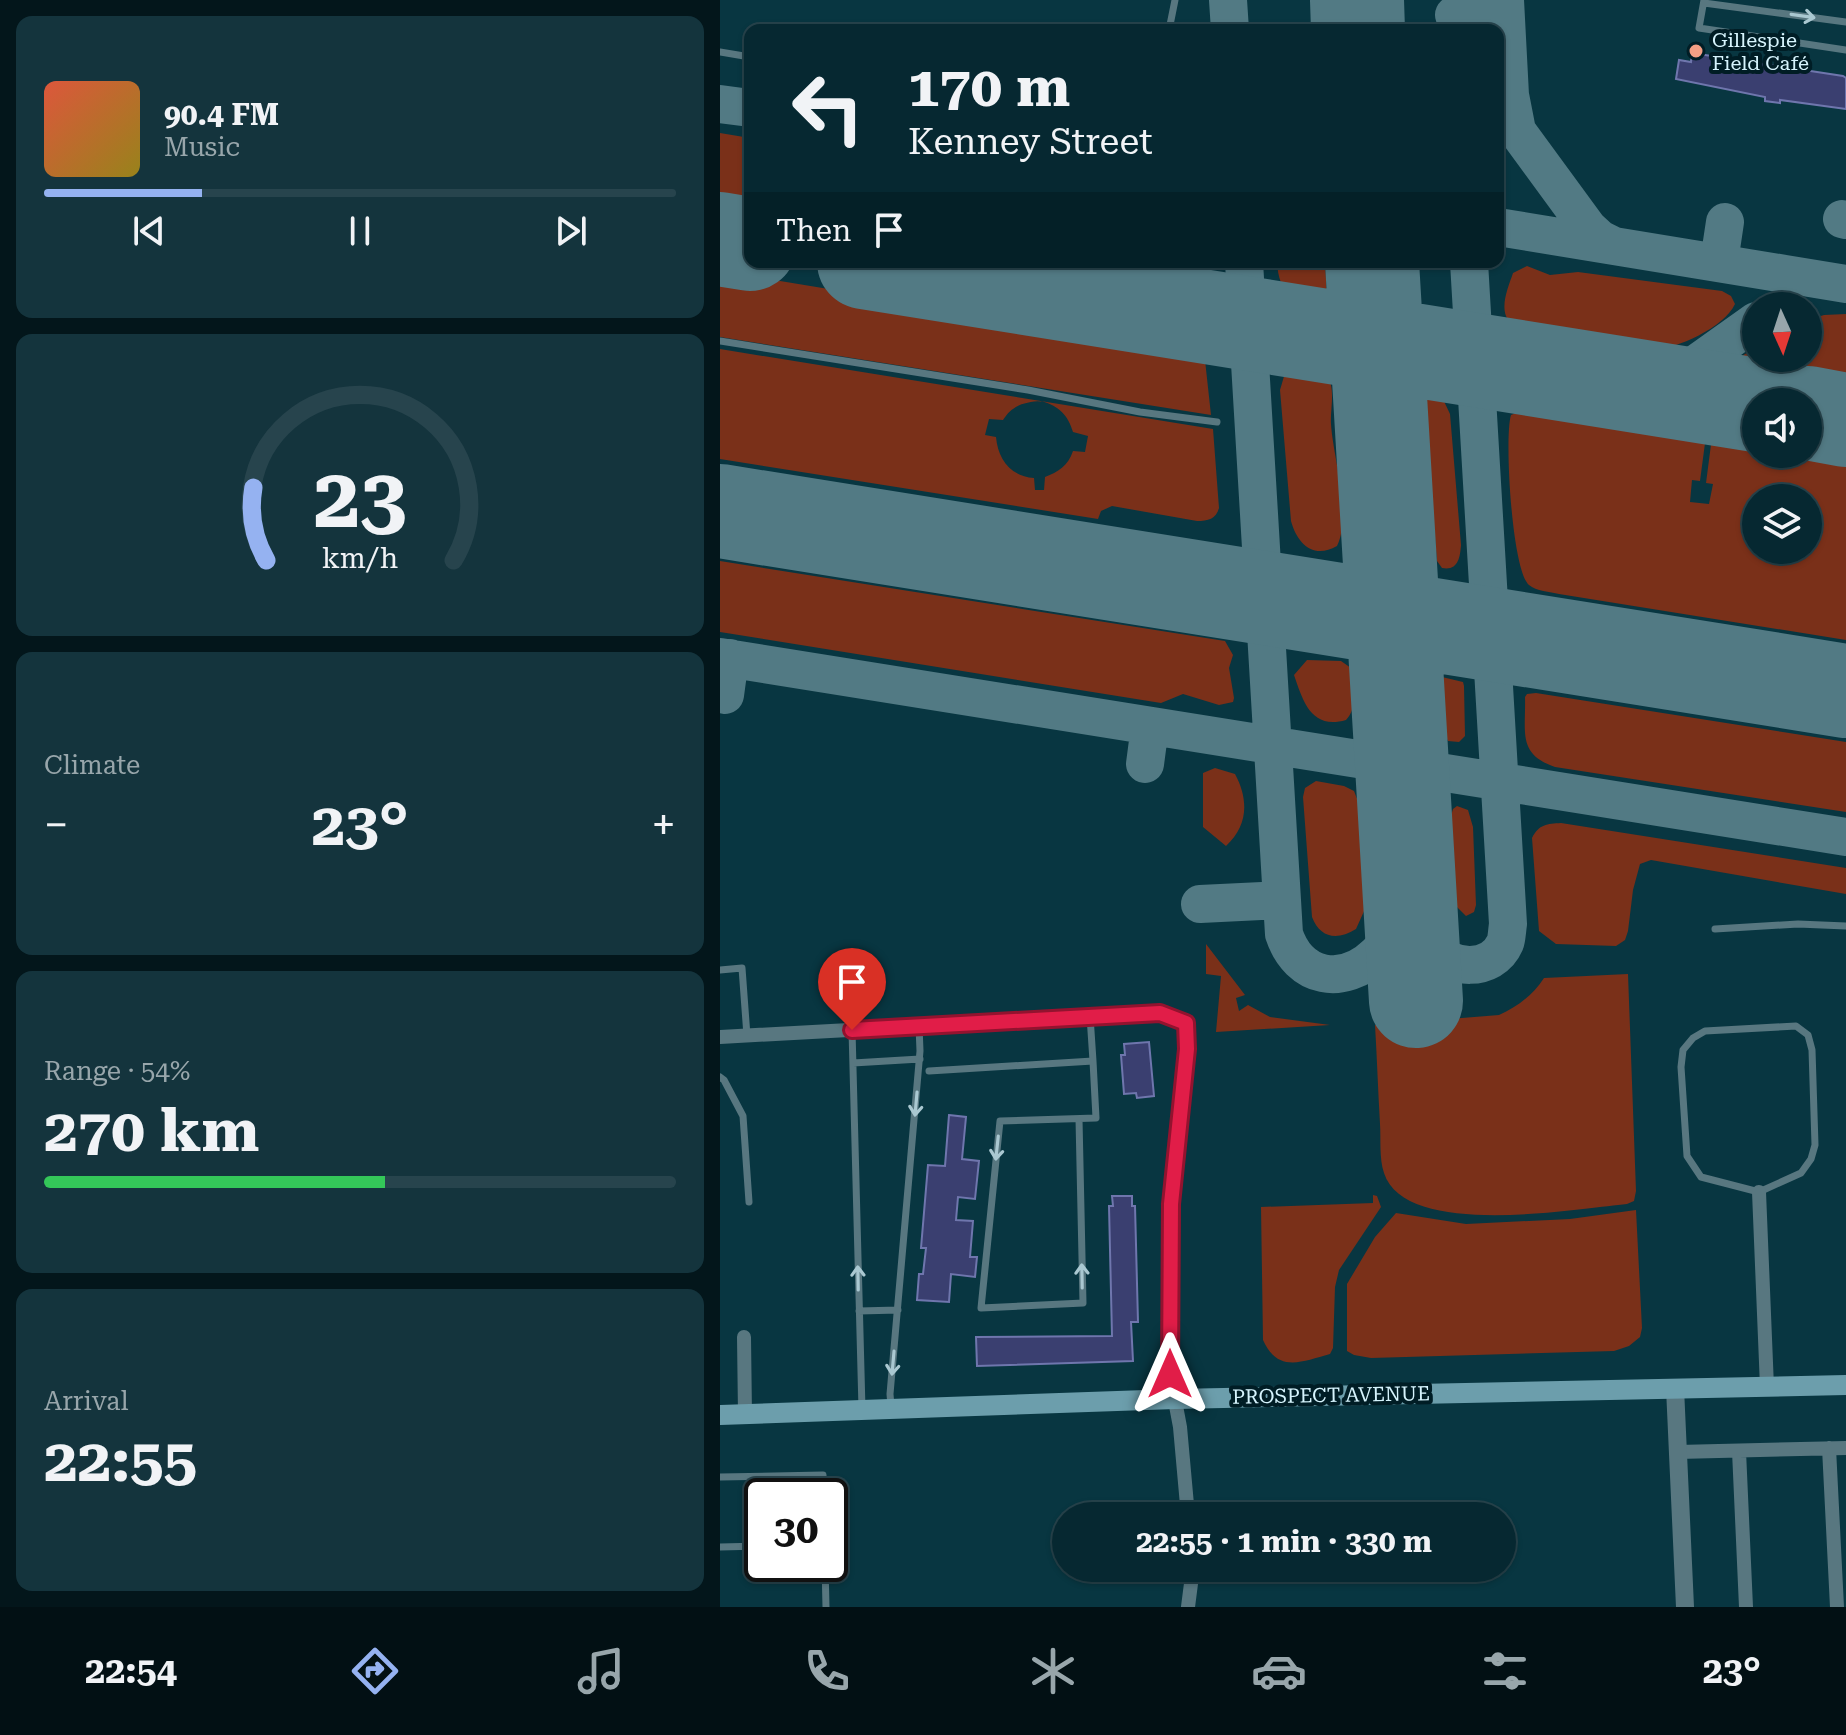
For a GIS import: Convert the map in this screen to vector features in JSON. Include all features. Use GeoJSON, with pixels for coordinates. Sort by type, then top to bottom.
{"type":"FeatureCollection","features":[{"type":"Feature","properties":{"kind":"main road","name":"PROSPECT AVENUE"},"geometry":{"type":"LineString","coordinates":[[720,1415],[1175,1399],[1846,1385]]}},
{"type":"Feature","properties":{"kind":"street"},"geometry":{"type":"LineString","coordinates":[[720,1037],[1160,1013],[1186,1023],[1187,1049],[1171,1204],[1170,1374],[1186,1502]]}},
{"type":"Feature","properties":{"kind":"street"},"geometry":{"type":"LineString","coordinates":[[1759,1192],[1767,1387]]}},
{"type":"Feature","properties":{"kind":"street"},"geometry":{"type":"LineString","coordinates":[[744,1337],[745,1415]]}},
{"type":"Feature","properties":{"kind":"street"},"geometry":{"type":"LineString","coordinates":[[1675,1388],[1685,1607]]}},
{"type":"Feature","properties":{"kind":"street"},"geometry":{"type":"LineString","coordinates":[[1829,1448],[1837,1607]]}},
{"type":"Feature","properties":{"kind":"street"},"geometry":{"type":"LineString","coordinates":[[1678,1452],[1846,1448]]}},
{"type":"Feature","properties":{"kind":"street"},"geometry":{"type":"LineString","coordinates":[[1739,1451],[1746,1607]]}},
{"type":"Feature","properties":{"kind":"street"},"geometry":{"type":"LineString","coordinates":[[1188,1607],[1192,1582]]}},
{"type":"Feature","properties":{"kind":"lane"},"geometry":{"type":"LineString","coordinates":[[1170,24],[1175,0]]}},
{"type":"Feature","properties":{"kind":"lane"},"geometry":{"type":"LineString","coordinates":[[1846,22],[1704,1],[1699,28],[1846,50]]}},
{"type":"Feature","properties":{"kind":"lane"},"geometry":{"type":"LineString","coordinates":[[720,52],[744,56]]}},
{"type":"Feature","properties":{"kind":"lane"},"geometry":{"type":"LineString","coordinates":[[720,341],[1028,390],[1140,412],[1217,422]]}},
{"type":"Feature","properties":{"kind":"lane"},"geometry":{"type":"LineString","coordinates":[[1715,929],[1798,924],[1846,926]]}},
{"type":"Feature","properties":{"kind":"lane"},"geometry":{"type":"LineString","coordinates":[[720,970],[742,968],[747,1036]]}},
{"type":"Feature","properties":{"kind":"lane"},"geometry":{"type":"LineString","coordinates":[[1079,1119],[1083,1303],[981,1308],[1000,1121],[1096,1118],[1090,1016]]}},
{"type":"Feature","properties":{"kind":"lane"},"geometry":{"type":"LineString","coordinates":[[892,1411],[890,1394],[920,1059],[919,1026]]}},
{"type":"Feature","properties":{"kind":"lane"},"geometry":{"type":"LineString","coordinates":[[1796,1026],[1808,1035],[1812,1050],[1815,1145],[1811,1159],[1801,1173],[1759,1192],[1701,1177],[1687,1156],[1681,1067],[1683,1050],[1693,1038],[1705,1031],[1796,1026]]}},
{"type":"Feature","properties":{"kind":"lane"},"geometry":{"type":"LineString","coordinates":[[852,1030],[862,1412]]}},
{"type":"Feature","properties":{"kind":"lane"},"geometry":{"type":"LineString","coordinates":[[853,1063],[920,1059]]}},
{"type":"Feature","properties":{"kind":"lane"},"geometry":{"type":"LineString","coordinates":[[929,1071],[1093,1061]]}},
{"type":"Feature","properties":{"kind":"lane"},"geometry":{"type":"LineString","coordinates":[[720,1077],[743,1116],[749,1202]]}},
{"type":"Feature","properties":{"kind":"lane"},"geometry":{"type":"LineString","coordinates":[[859,1311],[898,1310]]}},
{"type":"Feature","properties":{"kind":"lane"},"geometry":{"type":"LineString","coordinates":[[720,1477],[823,1475],[823,1478]]}},
{"type":"Feature","properties":{"kind":"lane"},"geometry":{"type":"LineString","coordinates":[[720,1547],[744,1546]]}},
{"type":"Feature","properties":{"kind":"lane"},"geometry":{"type":"LineString","coordinates":[[825,1582],[826,1607]]}},
{"type":"Feature","properties":{"kind":"shaded area"},"geometry":{"type":"Polygon","coordinates":[[[720,133],[744,137],[744,211],[720,207],[720,133]]]}},
{"type":"Feature","properties":{"kind":"shaded area"},"geometry":{"type":"Polygon","coordinates":[[[1527,266],[1550,275],[1578,272],[1722,291],[1731,296],[1735,304],[1710,329],[1674,346],[1652,351],[1619,350],[1543,337],[1516,327],[1505,311],[1506,294],[1513,273],[1527,266]]]}},
{"type":"Feature","properties":{"kind":"shaded area"},"geometry":{"type":"Polygon","coordinates":[[[1278,268],[1325,268],[1327,297],[1322,301],[1295,296],[1284,288],[1278,268]]]}},
{"type":"Feature","properties":{"kind":"shaded area"},"geometry":{"type":"Polygon","coordinates":[[[720,271],[1186,348],[1205,360],[1211,415],[720,337],[720,271]]]}},
{"type":"Feature","properties":{"kind":"shaded area"},"geometry":{"type":"Polygon","coordinates":[[[1846,314],[1846,387],[1765,372],[1822,372],[1824,315],[1846,314]]]}},
{"type":"Feature","properties":{"kind":"shaded area"},"geometry":{"type":"Polygon","coordinates":[[[720,349],[1041,401],[1019,405],[1003,420],[989,419],[985,435],[996,437],[999,452],[1012,470],[1034,478],[1035,490],[1044,490],[1045,477],[1062,468],[1073,451],[1085,452],[1088,436],[1073,432],[1062,412],[1042,401],[1213,429],[1219,508],[1211,519],[1197,521],[1112,506],[1101,511],[1098,519],[720,459],[720,349]]]}},
{"type":"Feature","properties":{"kind":"shaded area"},"geometry":{"type":"Polygon","coordinates":[[[1742,356],[1742,368],[1733,366],[1742,356]]]}},
{"type":"Feature","properties":{"kind":"shaded area"},"geometry":{"type":"Polygon","coordinates":[[[1292,368],[1320,370],[1327,375],[1331,386],[1331,424],[1343,519],[1337,546],[1328,550],[1307,547],[1297,536],[1291,521],[1280,390],[1285,373],[1292,368]]]}},
{"type":"Feature","properties":{"kind":"shaded area"},"geometry":{"type":"Polygon","coordinates":[[[1432,389],[1442,397],[1450,414],[1461,545],[1457,562],[1452,568],[1442,568],[1437,561],[1424,410],[1424,397],[1427,390],[1432,389]]]}},
{"type":"Feature","properties":{"kind":"shaded area"},"geometry":{"type":"Polygon","coordinates":[[[1531,407],[1579,408],[1707,428],[1700,481],[1692,480],[1690,502],[1709,504],[1713,484],[1706,483],[1713,429],[1742,434],[1742,468],[1822,468],[1822,447],[1846,451],[1846,640],[1559,594],[1532,587],[1523,575],[1514,531],[1511,415],[1531,407]]]}},
{"type":"Feature","properties":{"kind":"shaded area"},"geometry":{"type":"Polygon","coordinates":[[[720,561],[1225,641],[1233,655],[1229,668],[1233,702],[1219,705],[1183,694],[1161,703],[720,632],[720,561]]]}},
{"type":"Feature","properties":{"kind":"shaded area"},"geometry":{"type":"Polygon","coordinates":[[[1307,660],[1341,661],[1351,668],[1354,702],[1346,720],[1324,721],[1310,711],[1294,675],[1307,660]]]}},
{"type":"Feature","properties":{"kind":"shaded area"},"geometry":{"type":"Polygon","coordinates":[[[1442,677],[1463,682],[1465,736],[1459,742],[1448,741],[1444,733],[1442,677]]]}},
{"type":"Feature","properties":{"kind":"shaded area"},"geometry":{"type":"Polygon","coordinates":[[[1536,693],[1846,742],[1846,812],[1555,767],[1534,756],[1526,740],[1525,697],[1536,693]]]}},
{"type":"Feature","properties":{"kind":"shaded area"},"geometry":{"type":"Polygon","coordinates":[[[1215,768],[1235,774],[1243,793],[1242,821],[1226,846],[1203,827],[1203,773],[1215,768]]]}},
{"type":"Feature","properties":{"kind":"shaded area"},"geometry":{"type":"Polygon","coordinates":[[[1316,781],[1354,791],[1361,809],[1365,909],[1356,929],[1336,936],[1324,933],[1312,917],[1303,797],[1305,788],[1316,781]]]}},
{"type":"Feature","properties":{"kind":"shaded area"},"geometry":{"type":"Polygon","coordinates":[[[1457,806],[1468,810],[1473,827],[1476,905],[1474,912],[1466,916],[1456,906],[1450,819],[1457,806]]]}},
{"type":"Feature","properties":{"kind":"shaded area"},"geometry":{"type":"Polygon","coordinates":[[[1561,823],[1846,868],[1846,894],[1651,860],[1640,864],[1625,940],[1616,946],[1556,944],[1539,931],[1532,838],[1544,826],[1561,823]]]}},
{"type":"Feature","properties":{"kind":"shaded area"},"geometry":{"type":"Polygon","coordinates":[[[1206,944],[1245,995],[1236,998],[1239,1011],[1248,1005],[1270,1017],[1330,1025],[1216,1032],[1221,976],[1206,974],[1206,944]]]}},
{"type":"Feature","properties":{"kind":"shaded area"},"geometry":{"type":"Polygon","coordinates":[[[1628,974],[1634,1201],[1570,1211],[1494,1215],[1456,1213],[1423,1206],[1398,1193],[1384,1173],[1381,1161],[1375,1025],[1499,1015],[1524,1000],[1544,978],[1628,974]]]}},
{"type":"Feature","properties":{"kind":"shaded area"},"geometry":{"type":"Polygon","coordinates":[[[1373,1195],[1377,1196],[1381,1207],[1339,1270],[1330,1354],[1300,1362],[1283,1361],[1269,1350],[1263,1340],[1261,1207],[1373,1203],[1373,1195]]]}},
{"type":"Feature","properties":{"kind":"shaded area"},"geometry":{"type":"Polygon","coordinates":[[[1636,1210],[1642,1328],[1640,1337],[1629,1346],[1614,1351],[1371,1358],[1347,1351],[1347,1284],[1375,1237],[1396,1213],[1466,1224],[1570,1219],[1636,1210]]]}},
{"type":"Feature","properties":{"kind":"building"},"geometry":{"type":"Polygon","coordinates":[[[1692,53],[1843,76],[1846,78],[1846,109],[1780,100],[1780,103],[1765,101],[1765,97],[1676,79],[1679,60],[1691,62],[1692,53]]]}},
{"type":"Feature","properties":{"kind":"building"},"geometry":{"type":"Polygon","coordinates":[[[1149,1042],[1154,1096],[1137,1098],[1136,1093],[1124,1094],[1121,1055],[1125,1055],[1124,1044],[1149,1042]]]}},
{"type":"Feature","properties":{"kind":"building"},"geometry":{"type":"Polygon","coordinates":[[[949,1115],[966,1117],[962,1159],[979,1161],[975,1199],[958,1197],[956,1220],[973,1221],[970,1257],[977,1257],[975,1277],[951,1274],[949,1302],[917,1300],[919,1274],[923,1274],[926,1248],[921,1248],[928,1165],[945,1166],[949,1115]]]}},
{"type":"Feature","properties":{"kind":"building"},"geometry":{"type":"Polygon","coordinates":[[[1112,1196],[1132,1196],[1132,1206],[1135,1206],[1138,1322],[1131,1322],[1133,1361],[977,1366],[976,1337],[1112,1336],[1109,1206],[1113,1206],[1112,1196]]]}},
{"type":"Feature","properties":{"kind":"taxiway"},"geometry":{"type":"LineString","coordinates":[[1228,0],[1230,24]]}},
{"type":"Feature","properties":{"kind":"taxiway"},"geometry":{"type":"LineString","coordinates":[[1505,0],[1510,95],[1517,131],[1588,228],[1614,246]]}},
{"type":"Feature","properties":{"kind":"taxiway"},"geometry":{"type":"LineString","coordinates":[[1454,15],[1505,17]]}},
{"type":"Feature","properties":{"kind":"taxiway"},"geometry":{"type":"LineString","coordinates":[[720,104],[744,107]]}},
{"type":"Feature","properties":{"kind":"taxiway"},"geometry":{"type":"LineString","coordinates":[[1842,219],[1846,220]]}},
{"type":"Feature","properties":{"kind":"taxiway"},"geometry":{"type":"LineString","coordinates":[[1719,262],[1725,222]]}},
{"type":"Feature","properties":{"kind":"taxiway"},"geometry":{"type":"LineString","coordinates":[[1504,228],[1846,284]]}},
{"type":"Feature","properties":{"kind":"taxiway"},"geometry":{"type":"LineString","coordinates":[[1107,301],[1152,268]]}},
{"type":"Feature","properties":{"kind":"taxiway"},"geometry":{"type":"LineString","coordinates":[[1244,268],[1284,934],[1300,961],[1311,969],[1337,974],[1350,971],[1383,948],[1410,895]]}},
{"type":"Feature","properties":{"kind":"taxiway"},"geometry":{"type":"LineString","coordinates":[[1410,895],[1418,922],[1439,955],[1459,964],[1481,964],[1499,953],[1505,943],[1508,924],[1469,268]]}},
{"type":"Feature","properties":{"kind":"taxiway"},"geometry":{"type":"LineString","coordinates":[[1482,358],[1653,384],[1683,373],[1742,331]]}},
{"type":"Feature","properties":{"kind":"taxiway"},"geometry":{"type":"LineString","coordinates":[[720,657],[1846,837]]}},
{"type":"Feature","properties":{"kind":"taxiway"},"geometry":{"type":"LineString","coordinates":[[725,695],[730,658]]}},
{"type":"Feature","properties":{"kind":"taxiway"},"geometry":{"type":"LineString","coordinates":[[1748,672],[1846,688]]}},
{"type":"Feature","properties":{"kind":"taxiway"},"geometry":{"type":"LineString","coordinates":[[1145,764],[1150,726]]}},
{"type":"Feature","properties":{"kind":"taxiway"},"geometry":{"type":"LineString","coordinates":[[1200,904],[1281,900]]}},
{"type":"Feature","properties":{"kind":"runway"},"geometry":{"type":"LineString","coordinates":[[1357,0],[1358,24]]}},
{"type":"Feature","properties":{"kind":"runway"},"geometry":{"type":"LineString","coordinates":[[720,239],[744,243]]}},
{"type":"Feature","properties":{"kind":"runway"},"geometry":{"type":"LineString","coordinates":[[901,268],[1742,403]]}},
{"type":"Feature","properties":{"kind":"runway"},"geometry":{"type":"LineString","coordinates":[[1372,268],[1416,1001]]}},
{"type":"Feature","properties":{"kind":"runway"},"geometry":{"type":"LineString","coordinates":[[1822,416],[1846,420]]}},
{"type":"Feature","properties":{"kind":"runway"},"geometry":{"type":"LineString","coordinates":[[720,511],[1846,691]]}},
{"type":"Feature","properties":{"kind":"place","name":"Gillespie Field Café"},"geometry":{"type":"Point","coordinates":[1696,51]}},
{"type":"Feature","properties":{"kind":"route"},"geometry":{"type":"LineString","coordinates":[[852,1030],[1160,1013],[1186,1023],[1187,1049],[1171,1204],[1170,1374]]}}]}
